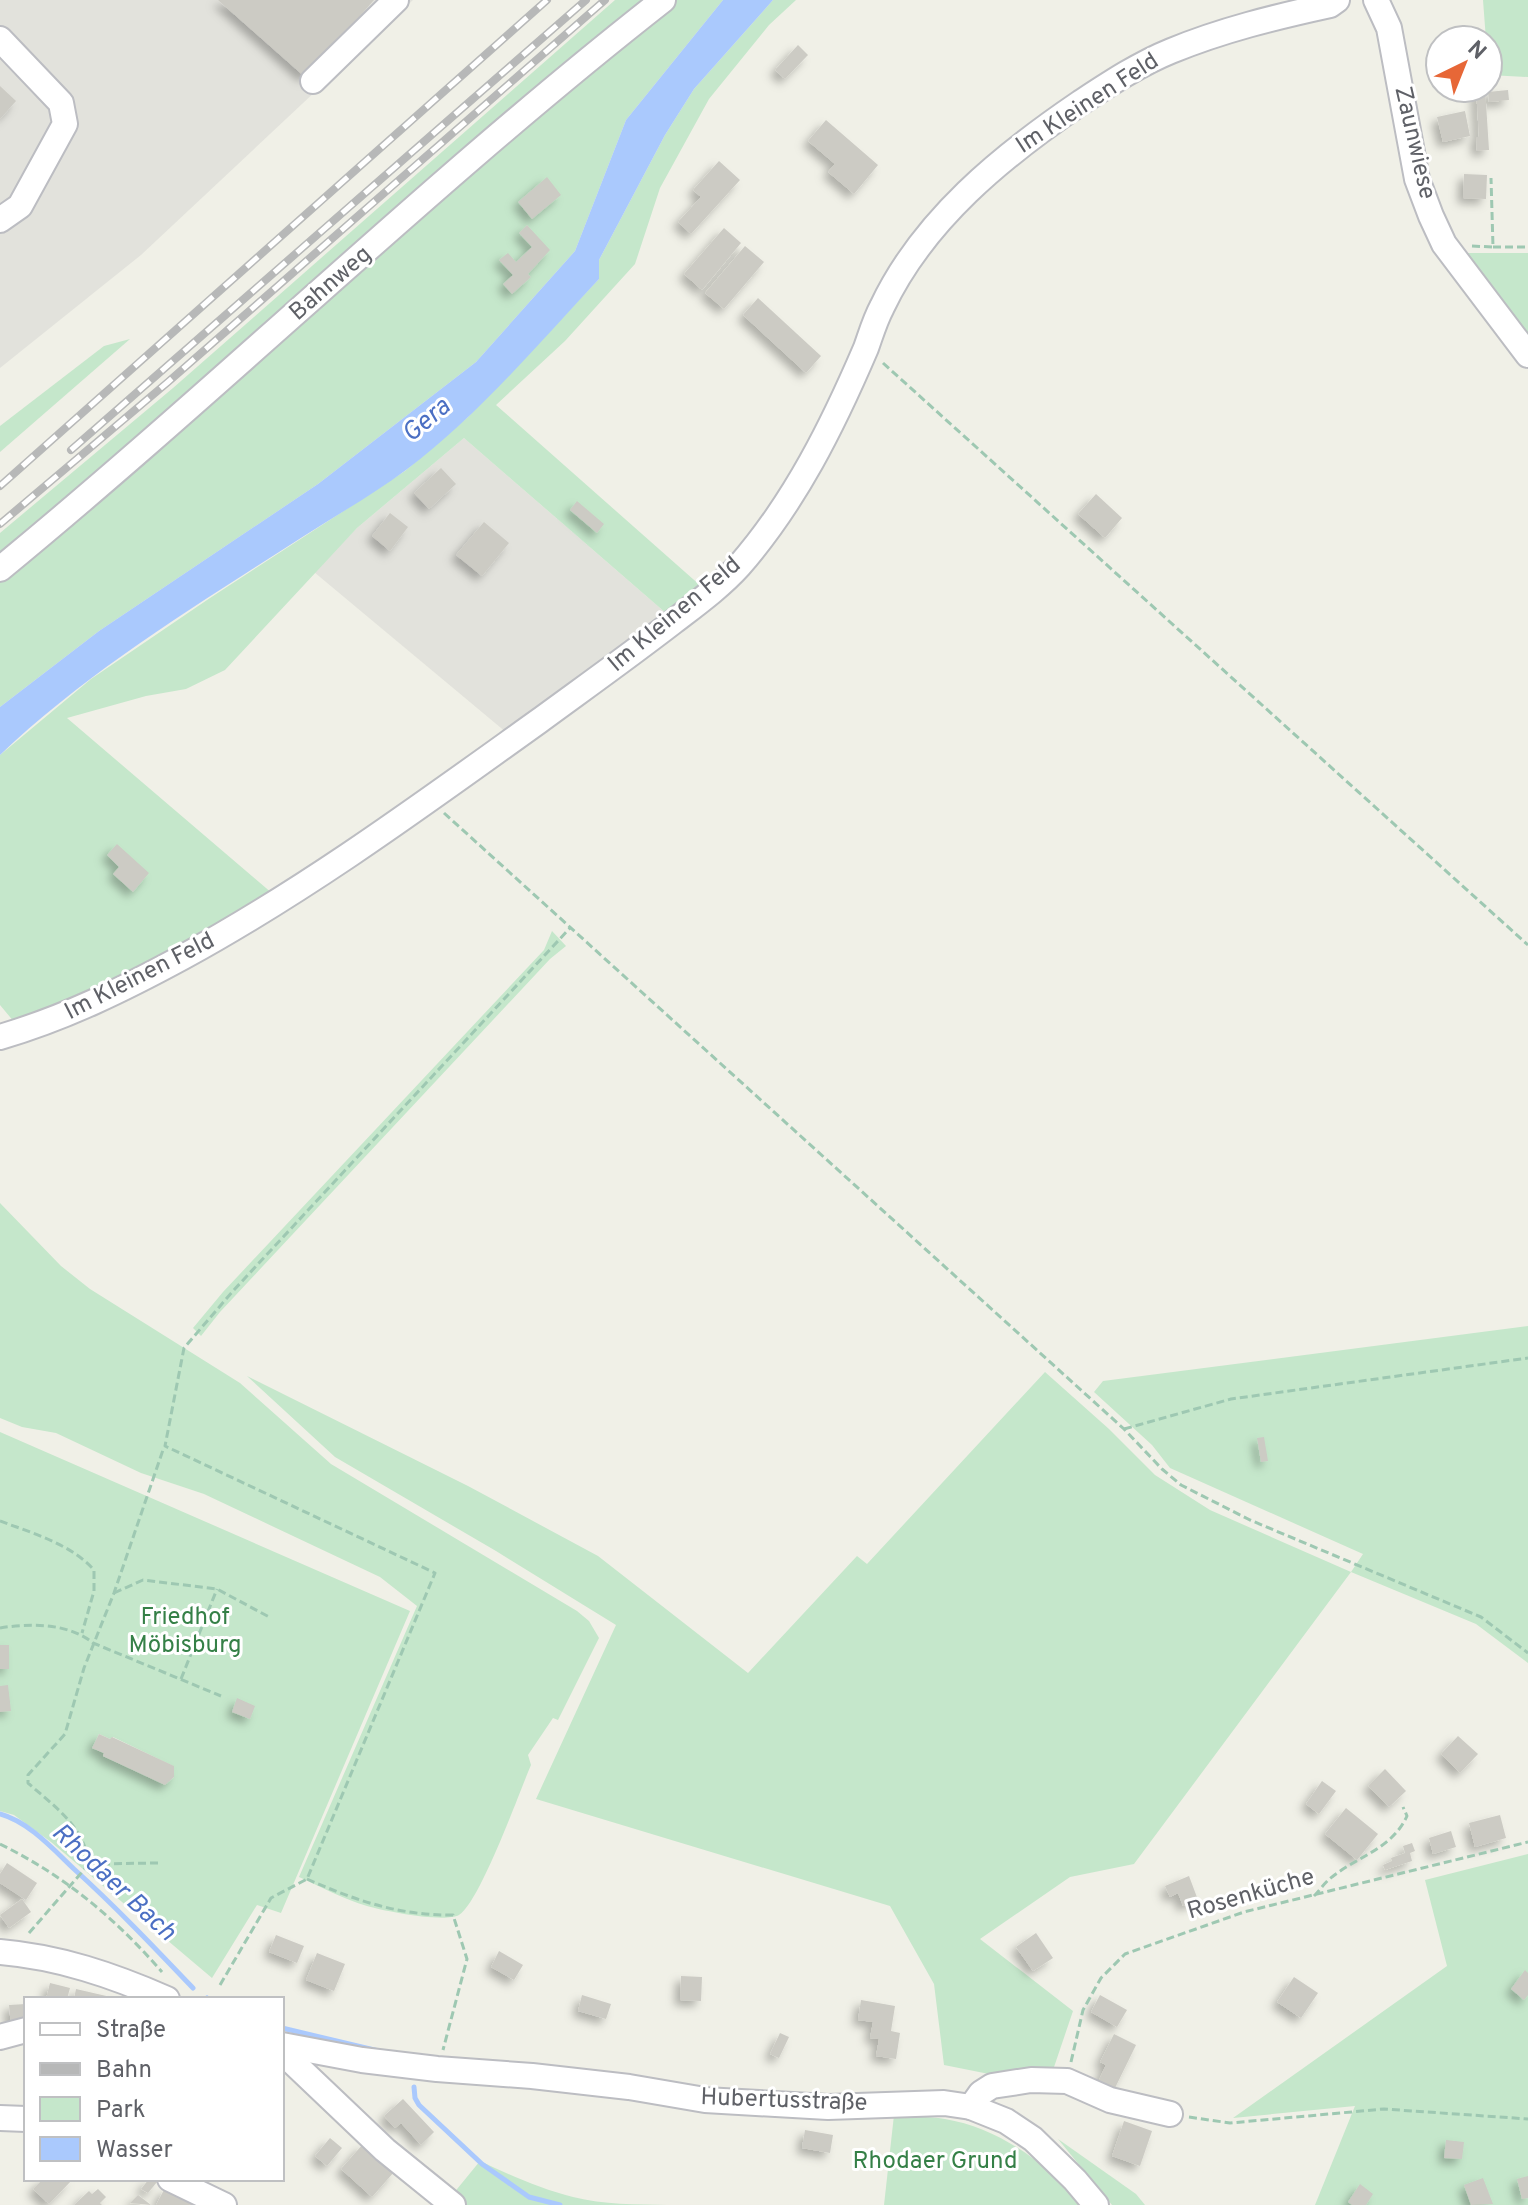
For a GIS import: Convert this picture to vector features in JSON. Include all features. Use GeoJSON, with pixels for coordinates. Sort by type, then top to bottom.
{"type":"FeatureCollection","features":[{"type":"Feature","properties":{"kind":"street"},"geometry":{"type":"LineString","coordinates":[[313,81],[396,0]]}},
{"type":"Feature","properties":{"kind":"street","name":"Bahnweg"},"geometry":{"type":"LineString","coordinates":[[0,569],[263,343],[541,97],[663,0]]}},
{"type":"Feature","properties":{"kind":"street","name":"Im Kleinen Feld"},"geometry":{"type":"LineString","coordinates":[[0,1037],[44,1024],[92,1004],[230,931],[336,865],[615,666],[737,569],[796,490],[818,451],[880,309],[902,269],[933,229],[1012,152],[1109,84],[1165,53],[1246,24],[1330,5],[1337,0]]}},
{"type":"Feature","properties":{"kind":"street","name":"Zaunwiese"},"geometry":{"type":"LineString","coordinates":[[1376,0],[1389,28],[1417,179],[1444,244],[1528,355]]}},
{"type":"Feature","properties":{"kind":"street"},"geometry":{"type":"LineString","coordinates":[[0,39],[61,103],[65,124],[20,206],[0,220]]}},
{"type":"Feature","properties":{"kind":"street"},"geometry":{"type":"LineString","coordinates":[[9,1953],[68,1962],[167,1989]]}},
{"type":"Feature","properties":{"kind":"street"},"geometry":{"type":"LineString","coordinates":[[0,2037],[24,2031]]}},
{"type":"Feature","properties":{"kind":"street","name":"Hubertusstraße"},"geometry":{"type":"LineString","coordinates":[[284,2045],[439,2070],[532,2076],[629,2087],[705,2100],[828,2107],[944,2103],[971,2107],[998,2117],[1033,2139],[1096,2205]]}},
{"type":"Feature","properties":{"kind":"street"},"geometry":{"type":"LineString","coordinates":[[284,2054],[385,2150],[453,2205]]}},
{"type":"Feature","properties":{"kind":"street"},"geometry":{"type":"LineString","coordinates":[[971,2107],[981,2093],[992,2086],[1031,2080],[1067,2081],[1110,2100],[1170,2114]]}},
{"type":"Feature","properties":{"kind":"street"},"geometry":{"type":"LineString","coordinates":[[0,2118],[24,2119]]}},
{"type":"Feature","properties":{"kind":"street"},"geometry":{"type":"LineString","coordinates":[[174,2181],[224,2205]]}},
{"type":"Feature","properties":{"kind":"path"},"geometry":{"type":"LineString","coordinates":[[1491,178],[1493,247]]}},
{"type":"Feature","properties":{"kind":"path"},"geometry":{"type":"LineString","coordinates":[[1444,244],[1528,247]]}},
{"type":"Feature","properties":{"kind":"path"},"geometry":{"type":"LineString","coordinates":[[866,347],[1528,945]]}},
{"type":"Feature","properties":{"kind":"path"},"geometry":{"type":"LineString","coordinates":[[429,800],[1124,1429],[1181,1485],[1250,1520],[1481,1617],[1528,1653]]}},
{"type":"Feature","properties":{"kind":"path"},"geometry":{"type":"LineString","coordinates":[[9,1953],[89,1864],[88,1852],[79,1831],[70,1819],[28,1783],[28,1775],[65,1734],[93,1643],[114,1593],[165,1446],[184,1348],[233,1291],[570,928]]}},
{"type":"Feature","properties":{"kind":"path"},"geometry":{"type":"LineString","coordinates":[[1124,1429],[1231,1399],[1528,1358]]}},
{"type":"Feature","properties":{"kind":"path"},"geometry":{"type":"LineString","coordinates":[[165,1446],[435,1573],[307,1879],[271,1898],[220,1985]]}},
{"type":"Feature","properties":{"kind":"path"},"geometry":{"type":"LineString","coordinates":[[0,1521],[38,1535],[82,1557],[94,1570],[94,1591],[82,1634]]}},
{"type":"Feature","properties":{"kind":"path"},"geometry":{"type":"LineString","coordinates":[[114,1593],[143,1580],[217,1589],[271,1618]]}},
{"type":"Feature","properties":{"kind":"path"},"geometry":{"type":"LineString","coordinates":[[181,1680],[217,1589]]}},
{"type":"Feature","properties":{"kind":"path"},"geometry":{"type":"LineString","coordinates":[[0,1628],[27,1623],[82,1634],[93,1643],[221,1696]]}},
{"type":"Feature","properties":{"kind":"path"},"geometry":{"type":"LineString","coordinates":[[1314,1896],[1332,1876],[1380,1848],[1395,1834],[1407,1816],[1403,1807]]}},
{"type":"Feature","properties":{"kind":"path","name":"Rosenküche"},"geometry":{"type":"LineString","coordinates":[[1067,2081],[1083,2010],[1101,1978],[1125,1954],[1244,1912],[1528,1842]]}},
{"type":"Feature","properties":{"kind":"path"},"geometry":{"type":"LineString","coordinates":[[0,1844],[25,1856],[85,1895],[134,1940],[167,1989]]}},
{"type":"Feature","properties":{"kind":"path"},"geometry":{"type":"LineString","coordinates":[[89,1864],[158,1863]]}},
{"type":"Feature","properties":{"kind":"path"},"geometry":{"type":"LineString","coordinates":[[307,1879],[367,1904],[427,1915],[453,1915],[467,1959],[439,2070]]}},
{"type":"Feature","properties":{"kind":"path"},"geometry":{"type":"LineString","coordinates":[[1170,2114],[1230,2123],[1384,2109],[1528,2119]]}},
{"type":"Feature","properties":{"kind":"shaded area"},"geometry":{"type":"Polygon","coordinates":[[[0,0],[413,0],[141,255],[0,368],[0,0]]]}},
{"type":"Feature","properties":{"kind":"shaded area"},"geometry":{"type":"Polygon","coordinates":[[[464,438],[667,614],[507,733],[314,572],[357,528],[464,438]]]}},
{"type":"Feature","properties":{"kind":"green space"},"geometry":{"type":"Polygon","coordinates":[[[615,0],[723,0],[626,120],[575,251],[476,362],[318,484],[99,631],[0,707],[0,533],[173,388],[615,0]]]}},
{"type":"Feature","properties":{"kind":"green space"},"geometry":{"type":"Polygon","coordinates":[[[773,0],[796,0],[769,25],[709,99],[660,188],[635,264],[565,341],[496,405],[702,587],[667,614],[464,438],[357,528],[225,670],[186,689],[146,696],[67,718],[273,894],[146,966],[15,1023],[0,1005],[0,755],[91,679],[405,471],[468,417],[599,279],[599,260],[665,135],[694,89],[773,0]]]}},
{"type":"Feature","properties":{"kind":"green space"},"geometry":{"type":"Polygon","coordinates":[[[1483,0],[1528,0],[1528,77],[1504,76],[1504,24],[1485,24],[1483,0]]]}},
{"type":"Feature","properties":{"kind":"green space"},"geometry":{"type":"Polygon","coordinates":[[[1460,253],[1528,253],[1528,338],[1460,253]]]}},
{"type":"Feature","properties":{"kind":"green space"},"geometry":{"type":"Polygon","coordinates":[[[130,339],[0,452],[0,426],[104,346],[130,339]]]}},
{"type":"Feature","properties":{"kind":"green space"},"geometry":{"type":"Polygon","coordinates":[[[552,931],[566,946],[550,959],[201,1336],[193,1328],[223,1292],[544,950],[552,931]]]}},
{"type":"Feature","properties":{"kind":"green space"},"geometry":{"type":"Polygon","coordinates":[[[0,1203],[61,1266],[90,1289],[240,1383],[331,1464],[589,1621],[599,1638],[558,1720],[553,1718],[528,1755],[531,1765],[498,1846],[468,1906],[459,1915],[428,1917],[375,1908],[299,1877],[417,1606],[380,1577],[204,1494],[141,1473],[56,1433],[22,1427],[0,1418],[0,1203]]]}},
{"type":"Feature","properties":{"kind":"green space"},"geometry":{"type":"Polygon","coordinates":[[[1528,1326],[1528,1663],[1476,1624],[1351,1572],[1363,1554],[1170,1468],[1152,1445],[1094,1392],[1103,1381],[1528,1326]]]}},
{"type":"Feature","properties":{"kind":"green space"},"geometry":{"type":"Polygon","coordinates":[[[1045,1372],[1155,1475],[1210,1510],[1351,1572],[1134,1864],[1070,1877],[980,1939],[1073,2011],[1052,2073],[994,2075],[944,2065],[934,1984],[890,1906],[536,1799],[616,1625],[335,1457],[247,1376],[468,1486],[598,1556],[748,1673],[857,1556],[867,1564],[1045,1372]]]}},
{"type":"Feature","properties":{"kind":"green space","name":"Friedhof Möbisburg"},"geometry":{"type":"Polygon","coordinates":[[[0,1432],[410,1611],[281,1913],[257,1905],[212,1978],[51,1842],[14,1815],[0,1811],[0,1432]],[[99,1734],[93,1748],[104,1753],[103,1756],[165,1784],[174,1777],[173,1766],[113,1737],[110,1739],[99,1734]]]}},
{"type":"Feature","properties":{"kind":"green space"},"geometry":{"type":"Polygon","coordinates":[[[1528,1854],[1528,2205],[1315,2205],[1355,2106],[1233,2118],[1447,1966],[1425,1880],[1528,1854]]]}},
{"type":"Feature","properties":{"kind":"green space","name":"Rhodaer Grund"},"geometry":{"type":"Polygon","coordinates":[[[894,2115],[945,2119],[1003,2139],[1038,2162],[1082,2205],[884,2205],[894,2115]]]}},
{"type":"Feature","properties":{"kind":"green space"},"geometry":{"type":"Polygon","coordinates":[[[1058,2139],[1136,2194],[1145,2205],[1112,2205],[1058,2139]]]}},
{"type":"Feature","properties":{"kind":"green space"},"geometry":{"type":"Polygon","coordinates":[[[480,2161],[537,2186],[585,2200],[667,2205],[467,2205],[453,2194],[480,2161]]]}},
{"type":"Feature","properties":{"kind":"water","name":"Gera"},"geometry":{"type":"Polygon","coordinates":[[[723,0],[773,0],[694,89],[665,135],[599,260],[599,279],[506,379],[458,427],[406,470],[147,638],[71,694],[0,755],[0,707],[99,631],[318,484],[476,362],[575,251],[626,120],[723,0]]]}},
{"type":"Feature","properties":{"kind":"building"},"geometry":{"type":"Polygon","coordinates":[[[218,0],[374,0],[305,77],[218,0]]]}},
{"type":"Feature","properties":{"kind":"building"},"geometry":{"type":"Polygon","coordinates":[[[798,45],[808,55],[785,79],[775,70],[798,45]]]}},
{"type":"Feature","properties":{"kind":"building"},"geometry":{"type":"Polygon","coordinates":[[[0,86],[16,101],[0,119],[0,86]]]}},
{"type":"Feature","properties":{"kind":"building"},"geometry":{"type":"Polygon","coordinates":[[[1504,90],[1508,90],[1509,100],[1504,100],[1504,90]]]}},
{"type":"Feature","properties":{"kind":"building"},"geometry":{"type":"Polygon","coordinates":[[[1477,104],[1486,104],[1489,150],[1477,151],[1476,137],[1479,137],[1477,104]]]}},
{"type":"Feature","properties":{"kind":"building"},"geometry":{"type":"Polygon","coordinates":[[[1465,111],[1470,136],[1443,142],[1437,117],[1465,111]]]}},
{"type":"Feature","properties":{"kind":"building"},"geometry":{"type":"Polygon","coordinates":[[[826,120],[878,165],[854,194],[828,172],[835,164],[808,141],[826,120]]]}},
{"type":"Feature","properties":{"kind":"building"},"geometry":{"type":"Polygon","coordinates":[[[719,161],[740,180],[691,234],[678,222],[701,197],[693,190],[719,161]]]}},
{"type":"Feature","properties":{"kind":"building"},"geometry":{"type":"Polygon","coordinates":[[[1464,174],[1487,175],[1486,199],[1463,198],[1464,174]]]}},
{"type":"Feature","properties":{"kind":"building"},"geometry":{"type":"Polygon","coordinates":[[[547,177],[561,195],[532,219],[518,202],[547,177]]]}},
{"type":"Feature","properties":{"kind":"building"},"geometry":{"type":"Polygon","coordinates":[[[527,225],[550,250],[528,274],[531,277],[512,294],[503,284],[513,275],[499,260],[508,253],[516,262],[532,247],[519,233],[527,225]]]}},
{"type":"Feature","properties":{"kind":"building"},"geometry":{"type":"Polygon","coordinates":[[[724,228],[741,243],[702,290],[684,274],[724,228]]]}},
{"type":"Feature","properties":{"kind":"building"},"geometry":{"type":"Polygon","coordinates":[[[745,246],[764,262],[724,309],[705,293],[745,246]]]}},
{"type":"Feature","properties":{"kind":"building"},"geometry":{"type":"Polygon","coordinates":[[[758,298],[821,356],[806,373],[743,315],[758,298]]]}},
{"type":"Feature","properties":{"kind":"building"},"geometry":{"type":"Polygon","coordinates":[[[441,468],[456,484],[429,509],[414,493],[441,468]]]}},
{"type":"Feature","properties":{"kind":"building"},"geometry":{"type":"Polygon","coordinates":[[[1096,494],[1122,518],[1105,538],[1078,514],[1096,494]]]}},
{"type":"Feature","properties":{"kind":"building"},"geometry":{"type":"Polygon","coordinates":[[[577,501],[604,524],[597,533],[570,510],[577,501]]]}},
{"type":"Feature","properties":{"kind":"building"},"geometry":{"type":"Polygon","coordinates":[[[390,513],[408,527],[390,551],[372,536],[390,513]]]}},
{"type":"Feature","properties":{"kind":"building"},"geometry":{"type":"Polygon","coordinates":[[[484,522],[509,543],[482,576],[456,555],[484,522]]]}},
{"type":"Feature","properties":{"kind":"building"},"geometry":{"type":"Polygon","coordinates":[[[117,844],[149,873],[133,892],[113,874],[119,867],[107,855],[117,844]]]}},
{"type":"Feature","properties":{"kind":"building"},"geometry":{"type":"Polygon","coordinates":[[[1264,1437],[1268,1461],[1261,1462],[1257,1438],[1264,1437]]]}},
{"type":"Feature","properties":{"kind":"building"},"geometry":{"type":"Polygon","coordinates":[[[0,1645],[9,1645],[9,1669],[0,1669],[0,1645]]]}},
{"type":"Feature","properties":{"kind":"building"},"geometry":{"type":"Polygon","coordinates":[[[8,1685],[11,1711],[0,1712],[0,1686],[8,1685]]]}},
{"type":"Feature","properties":{"kind":"building"},"geometry":{"type":"Polygon","coordinates":[[[237,1698],[255,1706],[250,1719],[232,1712],[237,1698]]]}},
{"type":"Feature","properties":{"kind":"building"},"geometry":{"type":"Polygon","coordinates":[[[99,1734],[174,1766],[174,1777],[165,1785],[103,1756],[104,1753],[92,1748],[99,1734]]]}},
{"type":"Feature","properties":{"kind":"building"},"geometry":{"type":"Polygon","coordinates":[[[1458,1736],[1478,1754],[1460,1773],[1441,1754],[1458,1736]]]}},
{"type":"Feature","properties":{"kind":"building"},"geometry":{"type":"Polygon","coordinates":[[[1385,1769],[1406,1791],[1389,1807],[1368,1786],[1385,1769]]]}},
{"type":"Feature","properties":{"kind":"building"},"geometry":{"type":"Polygon","coordinates":[[[1322,1781],[1336,1791],[1319,1814],[1306,1804],[1322,1781]]]}},
{"type":"Feature","properties":{"kind":"building"},"geometry":{"type":"Polygon","coordinates":[[[1346,1808],[1378,1834],[1357,1860],[1325,1834],[1346,1808]]]}},
{"type":"Feature","properties":{"kind":"building"},"geometry":{"type":"Polygon","coordinates":[[[1500,1815],[1506,1838],[1475,1847],[1469,1823],[1500,1815]]]}},
{"type":"Feature","properties":{"kind":"building"},"geometry":{"type":"Polygon","coordinates":[[[1451,1831],[1456,1847],[1433,1854],[1429,1838],[1451,1831]]]}},
{"type":"Feature","properties":{"kind":"building"},"geometry":{"type":"Polygon","coordinates":[[[1412,1843],[1415,1851],[1410,1853],[1412,1861],[1385,1870],[1383,1865],[1405,1853],[1403,1846],[1412,1843]]]}},
{"type":"Feature","properties":{"kind":"building"},"geometry":{"type":"Polygon","coordinates":[[[7,1863],[37,1883],[26,1900],[0,1883],[0,1874],[7,1863]]]}},
{"type":"Feature","properties":{"kind":"building"},"geometry":{"type":"Polygon","coordinates":[[[1189,1876],[1198,1900],[1183,1906],[1178,1893],[1170,1897],[1165,1886],[1189,1876]]]}},
{"type":"Feature","properties":{"kind":"building"},"geometry":{"type":"Polygon","coordinates":[[[22,1899],[31,1912],[9,1928],[0,1915],[22,1899]]]}},
{"type":"Feature","properties":{"kind":"building"},"geometry":{"type":"Polygon","coordinates":[[[1036,1933],[1053,1958],[1033,1971],[1016,1947],[1036,1933]]]}},
{"type":"Feature","properties":{"kind":"building"},"geometry":{"type":"Polygon","coordinates":[[[276,1935],[304,1946],[297,1963],[269,1952],[276,1935]]]}},
{"type":"Feature","properties":{"kind":"building"},"geometry":{"type":"Polygon","coordinates":[[[499,1951],[523,1965],[514,1980],[491,1967],[499,1951]]]}},
{"type":"Feature","properties":{"kind":"building"},"geometry":{"type":"Polygon","coordinates":[[[317,1953],[345,1964],[334,1991],[306,1980],[317,1953]]]}},
{"type":"Feature","properties":{"kind":"building"},"geometry":{"type":"Polygon","coordinates":[[[1525,1970],[1528,1973],[1528,1995],[1524,2000],[1511,1989],[1525,1970]]]}},
{"type":"Feature","properties":{"kind":"building"},"geometry":{"type":"Polygon","coordinates":[[[681,1976],[702,1977],[701,2001],[680,2000],[681,1976]]]}},
{"type":"Feature","properties":{"kind":"building"},"geometry":{"type":"Polygon","coordinates":[[[1294,1977],[1318,1993],[1301,2018],[1277,2002],[1294,1977]]]}},
{"type":"Feature","properties":{"kind":"building"},"geometry":{"type":"Polygon","coordinates":[[[50,1983],[70,1988],[68,1997],[46,1997],[50,1983]]]}},
{"type":"Feature","properties":{"kind":"building"},"geometry":{"type":"Polygon","coordinates":[[[76,1989],[111,1997],[74,1997],[76,1989]]]}},
{"type":"Feature","properties":{"kind":"building"},"geometry":{"type":"Polygon","coordinates":[[[582,1995],[611,2004],[606,2019],[578,2011],[582,1995]]]}},
{"type":"Feature","properties":{"kind":"building"},"geometry":{"type":"Polygon","coordinates":[[[1100,1995],[1127,2010],[1117,2027],[1091,2012],[1100,1995]]]}},
{"type":"Feature","properties":{"kind":"building"},"geometry":{"type":"Polygon","coordinates":[[[861,2000],[895,2006],[891,2031],[900,2033],[896,2059],[876,2056],[879,2039],[870,2038],[873,2022],[858,2020],[861,2000]]]}},
{"type":"Feature","properties":{"kind":"building"},"geometry":{"type":"Polygon","coordinates":[[[24,2004],[24,2025],[11,2026],[9,2005],[24,2004]]]}},
{"type":"Feature","properties":{"kind":"building"},"geometry":{"type":"Polygon","coordinates":[[[780,2033],[789,2037],[779,2058],[770,2054],[780,2033]]]}},
{"type":"Feature","properties":{"kind":"building"},"geometry":{"type":"Polygon","coordinates":[[[1114,2034],[1136,2045],[1114,2090],[1098,2082],[1106,2065],[1100,2062],[1114,2034]]]}},
{"type":"Feature","properties":{"kind":"building"},"geometry":{"type":"Polygon","coordinates":[[[403,2099],[434,2132],[421,2145],[401,2123],[395,2128],[384,2116],[403,2099]]]}},
{"type":"Feature","properties":{"kind":"building"},"geometry":{"type":"Polygon","coordinates":[[[1124,2121],[1152,2131],[1140,2166],[1112,2156],[1124,2121]]]}},
{"type":"Feature","properties":{"kind":"building"},"geometry":{"type":"Polygon","coordinates":[[[805,2130],[833,2135],[830,2153],[802,2148],[805,2130]]]}},
{"type":"Feature","properties":{"kind":"building"},"geometry":{"type":"Polygon","coordinates":[[[330,2138],[342,2148],[327,2166],[315,2156],[330,2138]]]}},
{"type":"Feature","properties":{"kind":"building"},"geometry":{"type":"Polygon","coordinates":[[[1446,2140],[1464,2142],[1462,2159],[1444,2158],[1446,2140]]]}},
{"type":"Feature","properties":{"kind":"building"},"geometry":{"type":"Polygon","coordinates":[[[363,2144],[394,2172],[372,2197],[341,2169],[363,2144]]]}},
{"type":"Feature","properties":{"kind":"building"},"geometry":{"type":"Polygon","coordinates":[[[1528,2176],[1528,2198],[1522,2199],[1517,2179],[1528,2176]]]}},
{"type":"Feature","properties":{"kind":"building"},"geometry":{"type":"Polygon","coordinates":[[[1483,2178],[1493,2204],[1471,2205],[1464,2185],[1483,2178]]]}},
{"type":"Feature","properties":{"kind":"building"},"geometry":{"type":"Polygon","coordinates":[[[41,2181],[71,2181],[49,2204],[33,2189],[41,2181]]]}},
{"type":"Feature","properties":{"kind":"building"},"geometry":{"type":"Polygon","coordinates":[[[147,2181],[157,2182],[148,2193],[141,2189],[147,2181]]]}},
{"type":"Feature","properties":{"kind":"building"},"geometry":{"type":"Polygon","coordinates":[[[1360,2184],[1373,2194],[1366,2205],[1352,2205],[1348,2202],[1360,2184]]]}},
{"type":"Feature","properties":{"kind":"building"},"geometry":{"type":"Polygon","coordinates":[[[165,2188],[197,2205],[156,2205],[165,2188]]]}},
{"type":"Feature","properties":{"kind":"building"},"geometry":{"type":"Polygon","coordinates":[[[98,2189],[106,2197],[100,2203],[102,2205],[74,2205],[89,2191],[92,2194],[98,2189]]]}},
{"type":"Feature","properties":{"kind":"building"},"geometry":{"type":"Polygon","coordinates":[[[138,2195],[151,2205],[130,2203],[138,2195]]]}},
{"type":"Feature","properties":{"kind":"waterway","name":"Rhodaer Bach"},"geometry":{"type":"LineString","coordinates":[[0,1814],[21,1823],[49,1845],[193,1988]]}},
{"type":"Feature","properties":{"kind":"waterway","name":"Rhodaer Bach"},"geometry":{"type":"LineString","coordinates":[[284,2028],[387,2053]]}},
{"type":"Feature","properties":{"kind":"waterway","name":"Rhodaer Bach"},"geometry":{"type":"LineString","coordinates":[[414,2087],[419,2105],[482,2164],[529,2197],[560,2205]]}},
{"type":"Feature","properties":{"kind":"railway"},"geometry":{"type":"LineString","coordinates":[[0,486],[547,0]]}},
{"type":"Feature","properties":{"kind":"railway"},"geometry":{"type":"LineString","coordinates":[[71,450],[586,0]]}},
{"type":"Feature","properties":{"kind":"railway"},"geometry":{"type":"LineString","coordinates":[[0,524],[168,382],[605,0]]}}]}
